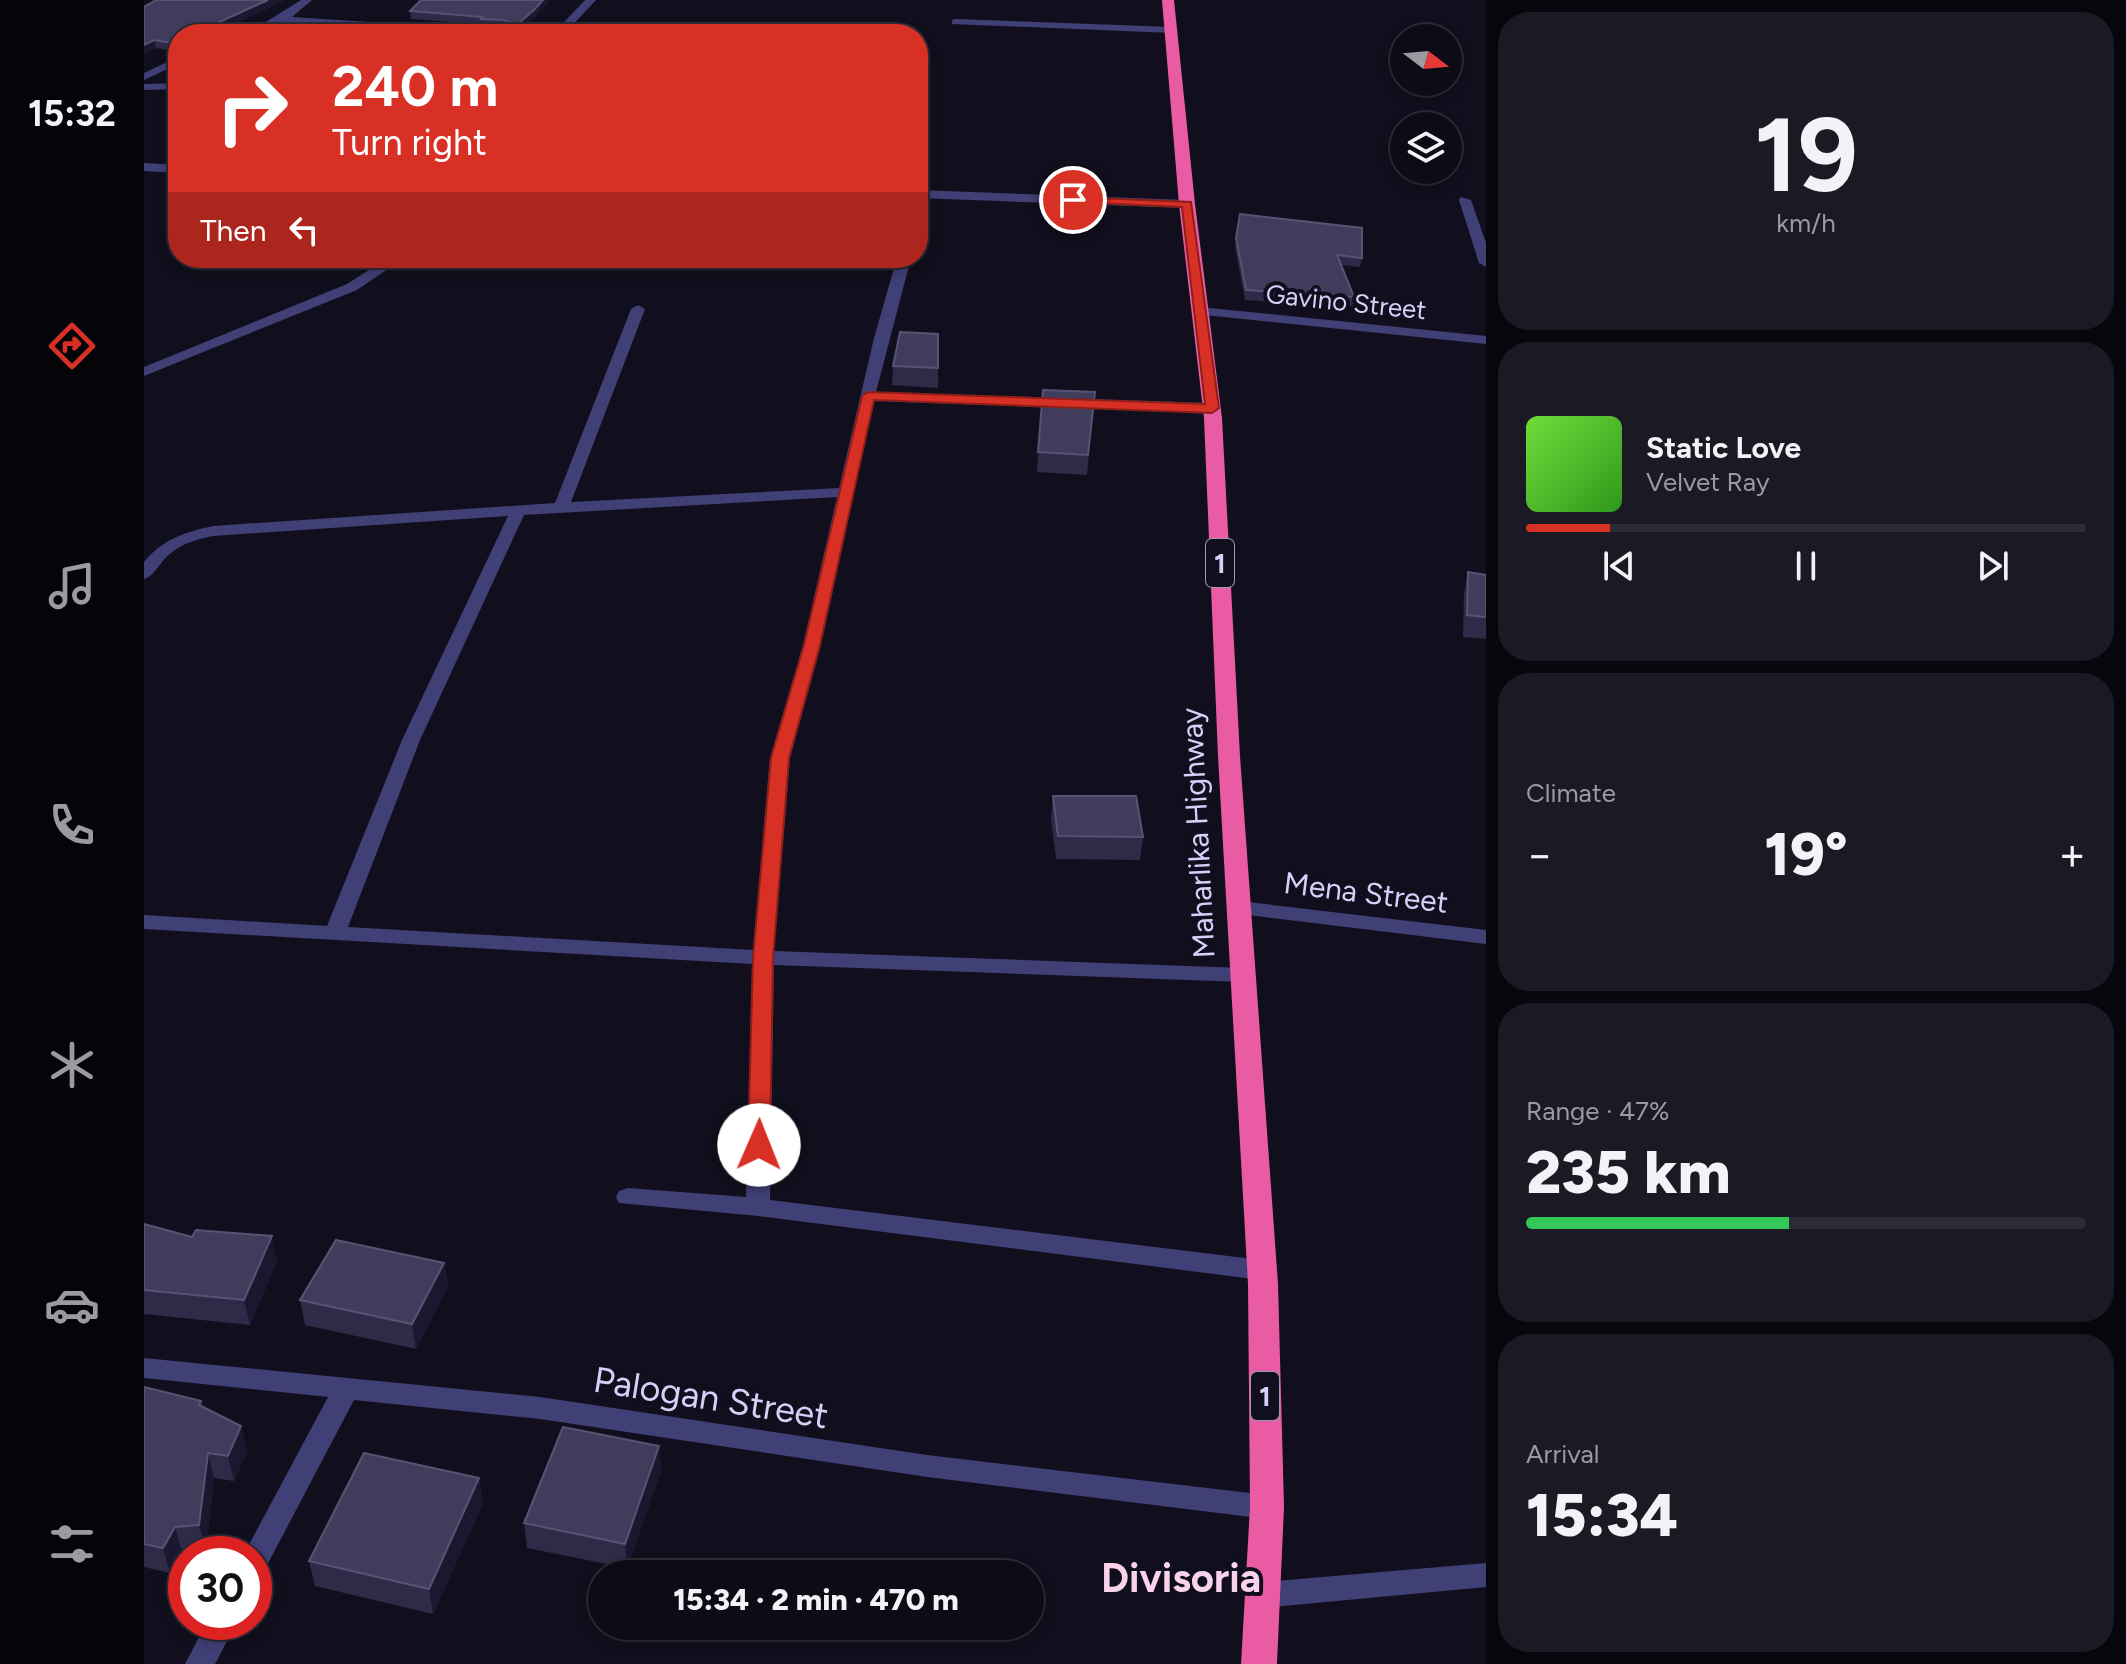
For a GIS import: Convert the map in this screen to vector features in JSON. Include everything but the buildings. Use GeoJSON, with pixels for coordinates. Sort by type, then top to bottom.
{"type":"FeatureCollection","features":[{"type":"Feature","properties":{"kind":"highway","name":"Maharlika Highway"},"geometry":{"type":"LineString","coordinates":[[1168,0],[1187,204],[1212,408],[1261,1270],[1267,1507],[1259,1664]]}},
{"type":"Feature","properties":{"kind":"street"},"geometry":{"type":"LineString","coordinates":[[272,24],[307,0]]}},
{"type":"Feature","properties":{"kind":"street"},"geometry":{"type":"LineString","coordinates":[[568,24],[591,0]]}},
{"type":"Feature","properties":{"kind":"street"},"geometry":{"type":"LineString","coordinates":[[282,19],[356,24]]}},
{"type":"Feature","properties":{"kind":"street"},"geometry":{"type":"LineString","coordinates":[[956,22],[1172,30]]}},
{"type":"Feature","properties":{"kind":"street"},"geometry":{"type":"LineString","coordinates":[[144,77],[168,65]]}},
{"type":"Feature","properties":{"kind":"street"},"geometry":{"type":"LineString","coordinates":[[144,87],[168,86]]}},
{"type":"Feature","properties":{"kind":"street"},"geometry":{"type":"LineString","coordinates":[[144,167],[168,168]]}},
{"type":"Feature","properties":{"kind":"street"},"geometry":{"type":"LineString","coordinates":[[928,194],[1187,204]]}},
{"type":"Feature","properties":{"kind":"street"},"geometry":{"type":"LineString","coordinates":[[1465,200],[1486,263]]}},
{"type":"Feature","properties":{"kind":"street"},"geometry":{"type":"LineString","coordinates":[[144,372],[352,287],[381,268]]}},
{"type":"Feature","properties":{"kind":"street"},"geometry":{"type":"LineString","coordinates":[[758,1207],[763,958],[780,758],[812,645],[881,338],[901,268]]}},
{"type":"Feature","properties":{"kind":"street"},"geometry":{"type":"LineString","coordinates":[[561,508],[602,395],[638,309]]}},
{"type":"Feature","properties":{"kind":"street","name":"Gavino Street"},"geometry":{"type":"LineString","coordinates":[[1200,311],[1486,340]]}},
{"type":"Feature","properties":{"kind":"street"},"geometry":{"type":"LineString","coordinates":[[868,396],[1212,408]]}},
{"type":"Feature","properties":{"kind":"street"},"geometry":{"type":"LineString","coordinates":[[144,574],[168,545],[182,537],[213,531],[848,492]]}},
{"type":"Feature","properties":{"kind":"street"},"geometry":{"type":"LineString","coordinates":[[335,932],[411,740],[518,511]]}},
{"type":"Feature","properties":{"kind":"street","name":"Mena Street"},"geometry":{"type":"LineString","coordinates":[[1239,908],[1486,937]]}},
{"type":"Feature","properties":{"kind":"street"},"geometry":{"type":"LineString","coordinates":[[144,922],[763,958],[1243,975]]}},
{"type":"Feature","properties":{"kind":"street"},"geometry":{"type":"LineString","coordinates":[[628,1197],[758,1207],[1261,1270]]}},
{"type":"Feature","properties":{"kind":"street","name":"Palogan Street"},"geometry":{"type":"LineString","coordinates":[[144,1368],[540,1408],[927,1466],[1267,1507]]}},
{"type":"Feature","properties":{"kind":"street"},"geometry":{"type":"LineString","coordinates":[[268,1536],[346,1389]]}},
{"type":"Feature","properties":{"kind":"street"},"geometry":{"type":"LineString","coordinates":[[1263,1595],[1486,1575]]}},
{"type":"Feature","properties":{"kind":"street"},"geometry":{"type":"LineString","coordinates":[[200,1664],[213,1640]]}},
{"type":"Feature","properties":{"kind":"district","name":"Divisoria"},"geometry":{"type":"Point","coordinates":[1181,1578]}},
{"type":"Feature","properties":{"kind":"route"},"geometry":{"type":"LineString","coordinates":[[759,1145],[763,958],[780,758],[812,645],[868,396],[1212,408],[1187,204],[1073,200]]}}]}
